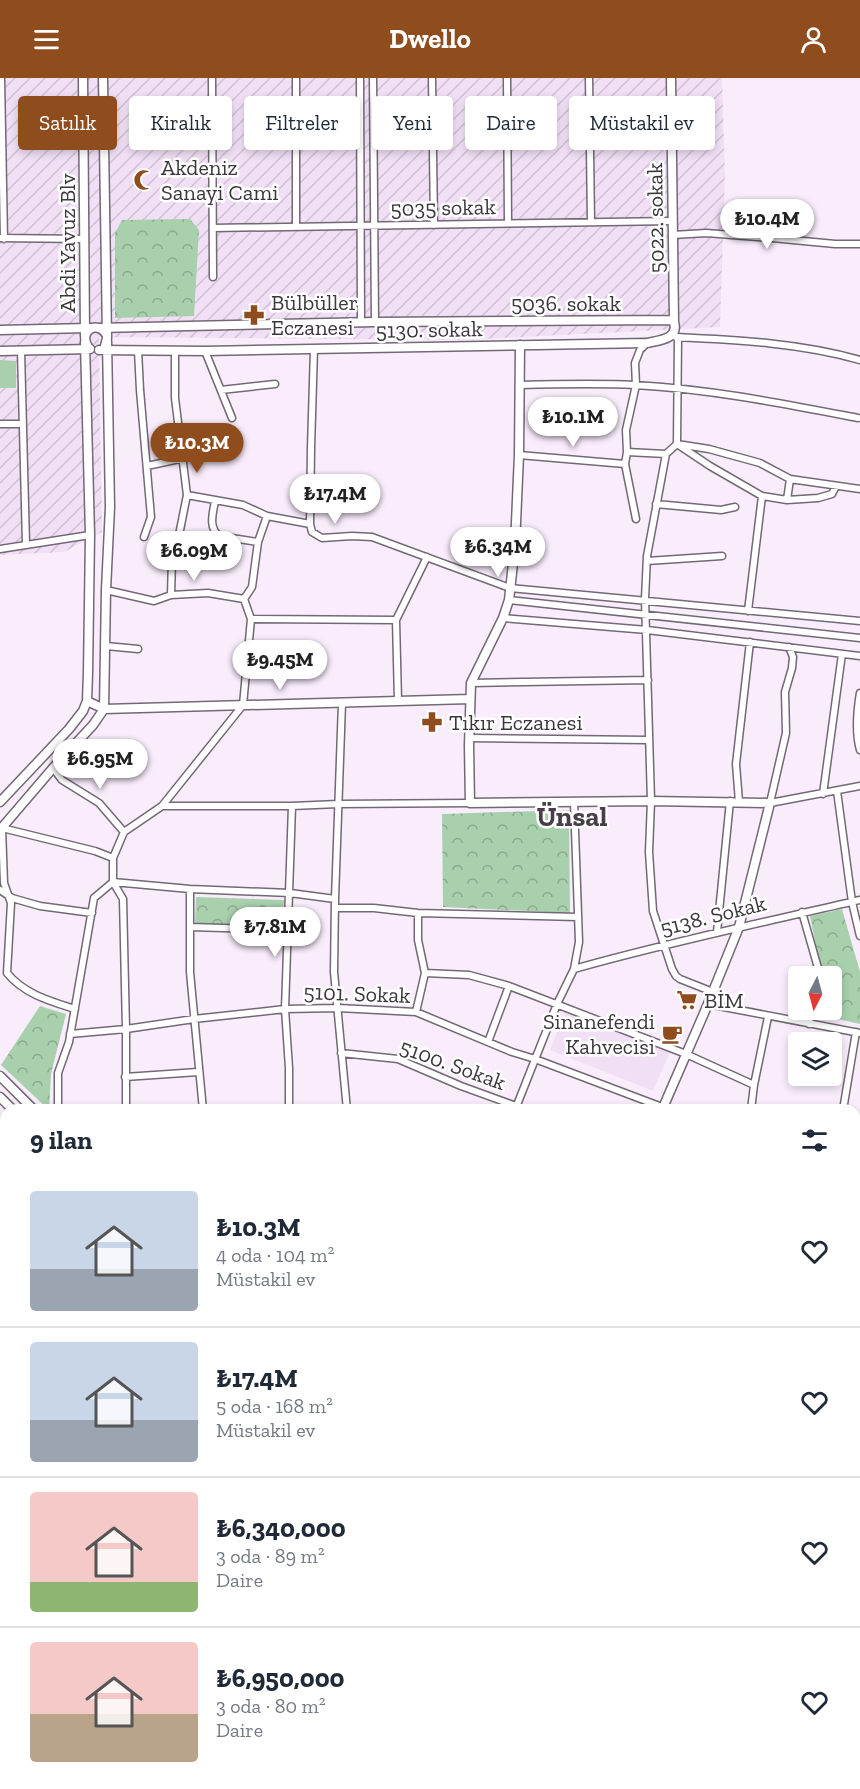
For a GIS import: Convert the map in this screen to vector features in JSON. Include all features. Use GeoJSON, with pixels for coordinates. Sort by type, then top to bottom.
{"type":"FeatureCollection","features":[{"type":"Feature","properties":{"kind":"main road","name":"Abdi Yavuz Blv"},"geometry":{"type":"LineString","coordinates":[[83,78],[85,239],[96,339]]}},
{"type":"Feature","properties":{"kind":"main road"},"geometry":{"type":"LineString","coordinates":[[0,802],[69,729],[83,711],[87,701],[103,78]]}},
{"type":"Feature","properties":{"kind":"main road","name":"5022. sokak"},"geometry":{"type":"LineString","coordinates":[[671,78],[674,322]]}},
{"type":"Feature","properties":{"kind":"main road","name":"5036. sokak"},"geometry":{"type":"LineString","coordinates":[[0,330],[96,339],[375,322],[670,320],[674,322]]}},
{"type":"Feature","properties":{"kind":"main road"},"geometry":{"type":"LineString","coordinates":[[674,322],[674,337]]}},
{"type":"Feature","properties":{"kind":"main road","name":"5130. sokak"},"geometry":{"type":"LineString","coordinates":[[0,351],[21,351],[96,339],[138,350],[205,351],[647,342],[674,337]]}},
{"type":"Feature","properties":{"kind":"main road"},"geometry":{"type":"LineString","coordinates":[[1,829],[93,725],[104,709],[110,507],[96,339]]}},
{"type":"Feature","properties":{"kind":"main road"},"geometry":{"type":"LineString","coordinates":[[520,345],[515,545],[510,588],[503,618],[471,683],[470,803],[651,801],[770,803],[739,927],[664,1104]]}},
{"type":"Feature","properties":{"kind":"main road"},"geometry":{"type":"LineString","coordinates":[[87,701],[104,709],[470,699]]}},
{"type":"Feature","properties":{"kind":"main road"},"geometry":{"type":"LineString","coordinates":[[0,1076],[28,1104]]}},
{"type":"Feature","properties":{"kind":"street"},"geometry":{"type":"LineString","coordinates":[[1,78],[2,238],[85,239]]}},
{"type":"Feature","properties":{"kind":"street"},"geometry":{"type":"LineString","coordinates":[[212,78],[213,277]]}},
{"type":"Feature","properties":{"kind":"street"},"geometry":{"type":"LineString","coordinates":[[296,227],[297,78]]}},
{"type":"Feature","properties":{"kind":"street"},"geometry":{"type":"LineString","coordinates":[[360,78],[361,323]]}},
{"type":"Feature","properties":{"kind":"street"},"geometry":{"type":"LineString","coordinates":[[373,78],[375,322]]}},
{"type":"Feature","properties":{"kind":"street"},"geometry":{"type":"LineString","coordinates":[[432,78],[434,225]]}},
{"type":"Feature","properties":{"kind":"street"},"geometry":{"type":"LineString","coordinates":[[507,78],[508,224]]}},
{"type":"Feature","properties":{"kind":"street"},"geometry":{"type":"LineString","coordinates":[[589,78],[591,222]]}},
{"type":"Feature","properties":{"kind":"street","name":"5035 sokak"},"geometry":{"type":"LineString","coordinates":[[213,228],[673,221]]}},
{"type":"Feature","properties":{"kind":"street"},"geometry":{"type":"LineString","coordinates":[[673,235],[706,233],[860,244]]}},
{"type":"Feature","properties":{"kind":"street"},"geometry":{"type":"LineString","coordinates":[[713,992],[676,976],[653,910],[649,852],[651,801],[645,601],[647,561],[666,454],[677,444],[678,390],[674,337],[745,340],[833,353],[860,360]]}},
{"type":"Feature","properties":{"kind":"street"},"geometry":{"type":"LineString","coordinates":[[636,519],[625,464],[626,430],[636,385],[635,363],[640,350],[647,342]]}},
{"type":"Feature","properties":{"kind":"street"},"geometry":{"type":"LineString","coordinates":[[314,349],[310,524],[312,532],[322,538],[372,537],[510,588],[860,621]]}},
{"type":"Feature","properties":{"kind":"street"},"geometry":{"type":"LineString","coordinates":[[138,350],[151,517],[144,537]]}},
{"type":"Feature","properties":{"kind":"street"},"geometry":{"type":"LineString","coordinates":[[21,351],[26,544]]}},
{"type":"Feature","properties":{"kind":"street"},"geometry":{"type":"LineString","coordinates":[[171,595],[172,560],[187,495],[176,398],[175,351]]}},
{"type":"Feature","properties":{"kind":"street"},"geometry":{"type":"LineString","coordinates":[[205,351],[232,418]]}},
{"type":"Feature","properties":{"kind":"street"},"geometry":{"type":"LineString","coordinates":[[221,390],[275,384]]}},
{"type":"Feature","properties":{"kind":"street"},"geometry":{"type":"LineString","coordinates":[[519,385],[636,385],[765,400],[858,418]]}},
{"type":"Feature","properties":{"kind":"street"},"geometry":{"type":"LineString","coordinates":[[0,424],[22,424]]}},
{"type":"Feature","properties":{"kind":"street"},"geometry":{"type":"LineString","coordinates":[[677,444],[709,448],[760,463],[790,479],[860,489]]}},
{"type":"Feature","properties":{"kind":"street"},"geometry":{"type":"LineString","coordinates":[[677,444],[710,466],[762,495],[787,500],[818,498],[832,494],[836,486]]}},
{"type":"Feature","properties":{"kind":"street"},"geometry":{"type":"LineString","coordinates":[[627,452],[666,454]]}},
{"type":"Feature","properties":{"kind":"street"},"geometry":{"type":"LineString","coordinates":[[519,455],[625,464]]}},
{"type":"Feature","properties":{"kind":"street"},"geometry":{"type":"LineString","coordinates":[[147,466],[184,458]]}},
{"type":"Feature","properties":{"kind":"street"},"geometry":{"type":"LineString","coordinates":[[787,500],[790,479]]}},
{"type":"Feature","properties":{"kind":"street"},"geometry":{"type":"LineString","coordinates":[[187,495],[243,505],[267,516],[310,524]]}},
{"type":"Feature","properties":{"kind":"street"},"geometry":{"type":"LineString","coordinates":[[748,611],[762,495]]}},
{"type":"Feature","properties":{"kind":"street"},"geometry":{"type":"LineString","coordinates":[[215,501],[212,524],[214,532],[219,536],[258,542]]}},
{"type":"Feature","properties":{"kind":"street"},"geometry":{"type":"LineString","coordinates":[[656,504],[721,510],[735,507]]}},
{"type":"Feature","properties":{"kind":"street"},"geometry":{"type":"LineString","coordinates":[[244,599],[252,587],[258,542],[267,516]]}},
{"type":"Feature","properties":{"kind":"street"},"geometry":{"type":"LineString","coordinates":[[0,549],[90,535]]}},
{"type":"Feature","properties":{"kind":"street"},"geometry":{"type":"LineString","coordinates":[[647,561],[722,556]]}},
{"type":"Feature","properties":{"kind":"street"},"geometry":{"type":"LineString","coordinates":[[398,701],[396,620],[427,557]]}},
{"type":"Feature","properties":{"kind":"street"},"geometry":{"type":"LineString","coordinates":[[106,590],[154,601],[171,595],[208,593],[244,599]]}},
{"type":"Feature","properties":{"kind":"street"},"geometry":{"type":"LineString","coordinates":[[126,1104],[123,899],[114,882],[113,858],[124,832],[162,806],[243,705],[251,619],[244,599]]}},
{"type":"Feature","properties":{"kind":"street"},"geometry":{"type":"LineString","coordinates":[[508,600],[860,638]]}},
{"type":"Feature","properties":{"kind":"street"},"geometry":{"type":"LineString","coordinates":[[503,618],[647,630],[860,656]]}},
{"type":"Feature","properties":{"kind":"street"},"geometry":{"type":"LineString","coordinates":[[251,619],[396,620]]}},
{"type":"Feature","properties":{"kind":"street"},"geometry":{"type":"LineString","coordinates":[[717,932],[734,802],[750,642]]}},
{"type":"Feature","properties":{"kind":"street"},"geometry":{"type":"LineString","coordinates":[[106,646],[138,649]]}},
{"type":"Feature","properties":{"kind":"street"},"geometry":{"type":"LineString","coordinates":[[789,647],[793,657],[785,692],[786,733],[770,803],[860,786]]}},
{"type":"Feature","properties":{"kind":"street"},"geometry":{"type":"LineString","coordinates":[[823,794],[843,654]]}},
{"type":"Feature","properties":{"kind":"street"},"geometry":{"type":"LineString","coordinates":[[471,683],[648,680]]}},
{"type":"Feature","properties":{"kind":"street"},"geometry":{"type":"LineString","coordinates":[[860,693],[857,741],[860,750]]}},
{"type":"Feature","properties":{"kind":"street"},"geometry":{"type":"LineString","coordinates":[[342,703],[334,972],[346,1104]]}},
{"type":"Feature","properties":{"kind":"street"},"geometry":{"type":"LineString","coordinates":[[469,738],[648,740]]}},
{"type":"Feature","properties":{"kind":"street"},"geometry":{"type":"LineString","coordinates":[[53,768],[62,780],[99,803],[124,832]]}},
{"type":"Feature","properties":{"kind":"street"},"geometry":{"type":"LineString","coordinates":[[837,791],[852,902],[860,936]]}},
{"type":"Feature","properties":{"kind":"street"},"geometry":{"type":"LineString","coordinates":[[518,1104],[557,1004],[574,969],[579,942],[574,802]]}},
{"type":"Feature","properties":{"kind":"street"},"geometry":{"type":"LineString","coordinates":[[162,806],[470,803]]}},
{"type":"Feature","properties":{"kind":"street"},"geometry":{"type":"LineString","coordinates":[[289,1104],[285,1009],[292,806]]}},
{"type":"Feature","properties":{"kind":"street"},"geometry":{"type":"LineString","coordinates":[[75,1008],[42,999],[15,982],[7,973],[11,903],[4,883],[1,829],[95,851],[113,858]]}},
{"type":"Feature","properties":{"kind":"street"},"geometry":{"type":"LineString","coordinates":[[58,1104],[58,1073],[70,1034],[94,898],[114,882],[190,890],[290,893],[335,899]]}},
{"type":"Feature","properties":{"kind":"street"},"geometry":{"type":"LineString","coordinates":[[0,890],[12,898],[40,906],[92,913]]}},
{"type":"Feature","properties":{"kind":"street"},"geometry":{"type":"LineString","coordinates":[[190,890],[190,972],[202,1104]]}},
{"type":"Feature","properties":{"kind":"street","name":"5138. Sokak"},"geometry":{"type":"LineString","coordinates":[[574,969],[636,951],[860,900]]}},
{"type":"Feature","properties":{"kind":"street"},"geometry":{"type":"LineString","coordinates":[[336,908],[374,908],[418,913],[578,917]]}},
{"type":"Feature","properties":{"kind":"street"},"geometry":{"type":"LineString","coordinates":[[802,912],[817,966]]}},
{"type":"Feature","properties":{"kind":"street"},"geometry":{"type":"LineString","coordinates":[[416,1012],[425,974],[418,940],[418,913]]}},
{"type":"Feature","properties":{"kind":"street"},"geometry":{"type":"LineString","coordinates":[[190,927],[289,930]]}},
{"type":"Feature","properties":{"kind":"street"},"geometry":{"type":"LineString","coordinates":[[425,974],[469,975],[509,986],[686,1054],[754,1085]]}},
{"type":"Feature","properties":{"kind":"street"},"geometry":{"type":"LineString","coordinates":[[488,1042],[509,986]]}},
{"type":"Feature","properties":{"kind":"street"},"geometry":{"type":"LineString","coordinates":[[708,1004],[858,1033],[844,1104]]}},
{"type":"Feature","properties":{"kind":"street","name":"5101. Sokak"},"geometry":{"type":"LineString","coordinates":[[70,1034],[285,1009],[338,1008],[416,1012],[512,1052],[536,1059],[649,1104]]}},
{"type":"Feature","properties":{"kind":"street"},"geometry":{"type":"LineString","coordinates":[[752,1104],[768,1017]]}},
{"type":"Feature","properties":{"kind":"street"},"geometry":{"type":"LineString","coordinates":[[809,1024],[810,1020]]}},
{"type":"Feature","properties":{"kind":"street","name":"5100. Sokak"},"geometry":{"type":"LineString","coordinates":[[341,1053],[398,1059],[506,1104]]}},
{"type":"Feature","properties":{"kind":"street"},"geometry":{"type":"LineString","coordinates":[[125,1077],[198,1072]]}},
{"type":"Feature","properties":{"kind":"shaded area"},"geometry":{"type":"Polygon","coordinates":[[[0,78],[722,78],[725,174],[720,327],[462,340],[99,337],[102,532],[64,552],[0,555],[0,78]]]}},
{"type":"Feature","properties":{"kind":"shaded area"},"geometry":{"type":"Polygon","coordinates":[[[565,1012],[670,1052],[653,1091],[550,1050],[565,1012]]]}},
{"type":"Feature","properties":{"kind":"green space"},"geometry":{"type":"Polygon","coordinates":[[[190,219],[199,230],[194,316],[115,318],[115,233],[122,220],[190,219]]]}},
{"type":"Feature","properties":{"kind":"green space"},"geometry":{"type":"Polygon","coordinates":[[[0,360],[16,361],[16,388],[0,388],[0,360]]]}},
{"type":"Feature","properties":{"kind":"green space"},"geometry":{"type":"Polygon","coordinates":[[[569,810],[570,913],[443,907],[442,814],[569,810]]]}},
{"type":"Feature","properties":{"kind":"green space"},"geometry":{"type":"Polygon","coordinates":[[[196,897],[284,900],[282,928],[195,925],[196,897]]]}},
{"type":"Feature","properties":{"kind":"green space"},"geometry":{"type":"Polygon","coordinates":[[[842,909],[860,972],[860,1024],[842,1020],[842,966],[820,966],[810,916],[842,909]]]}},
{"type":"Feature","properties":{"kind":"green space"},"geometry":{"type":"Polygon","coordinates":[[[40,1006],[66,1014],[51,1074],[49,1104],[43,1104],[1,1065],[40,1006]]]}},
{"type":"Feature","properties":{"kind":"place","name":"Akdeniz Sanayi Cami"},"geometry":{"type":"Point","coordinates":[144,180]}},
{"type":"Feature","properties":{"kind":"place","name":"Bülbüller Eczanesi"},"geometry":{"type":"Point","coordinates":[254,315]}},
{"type":"Feature","properties":{"kind":"place","name":"Tıkır Eczanesi"},"geometry":{"type":"Point","coordinates":[432,722]}},
{"type":"Feature","properties":{"kind":"place","name":"BİM"},"geometry":{"type":"Point","coordinates":[687,1000]}},
{"type":"Feature","properties":{"kind":"place","name":"Sinanefendi Kahvecisi"},"geometry":{"type":"Point","coordinates":[672,1034]}},
{"type":"Feature","properties":{"kind":"district","name":"Ünsal"},"geometry":{"type":"Point","coordinates":[572,816]}}]}
